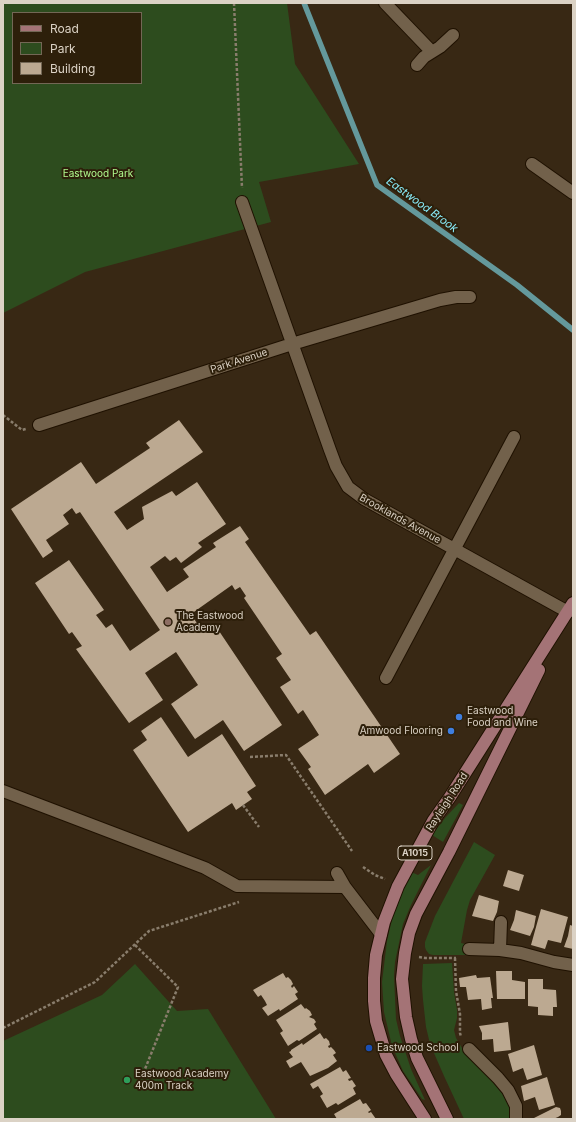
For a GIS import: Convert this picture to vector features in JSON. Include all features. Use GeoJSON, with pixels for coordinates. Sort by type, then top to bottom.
{"type":"FeatureCollection","features":[{"type":"Feature","properties":{"kind":"main road","name":"Rayleigh Road"},"geometry":{"type":"LineString","coordinates":[[425,1119],[396,1074],[386,1055],[379,1033],[374,1001],[374,978],[376,955],[381,934],[388,910],[398,886],[425,836],[570,607]]}},
{"type":"Feature","properties":{"kind":"main road","name":"Rayleigh Road"},"geometry":{"type":"LineString","coordinates":[[447,1119],[417,1058],[406,1017],[402,979],[409,933],[416,914],[456,838],[570,607]]}},
{"type":"Feature","properties":{"kind":"street"},"geometry":{"type":"LineString","coordinates":[[385,3],[432,52]]}},
{"type":"Feature","properties":{"kind":"street"},"geometry":{"type":"LineString","coordinates":[[417,65],[424,57],[440,47],[453,35]]}},
{"type":"Feature","properties":{"kind":"street"},"geometry":{"type":"LineString","coordinates":[[532,164],[573,193]]}},
{"type":"Feature","properties":{"kind":"street","name":"Brooklands Avenue"},"geometry":{"type":"LineString","coordinates":[[242,202],[336,466],[348,487],[364,499],[454,550],[570,607]]}},
{"type":"Feature","properties":{"kind":"street","name":"Park Avenue"},"geometry":{"type":"LineString","coordinates":[[40,425],[292,344],[440,300],[456,297],[470,297]]}},
{"type":"Feature","properties":{"kind":"street"},"geometry":{"type":"LineString","coordinates":[[386,678],[514,437]]}},
{"type":"Feature","properties":{"kind":"street"},"geometry":{"type":"LineString","coordinates":[[3,792],[205,868],[237,886],[345,887]]}},
{"type":"Feature","properties":{"kind":"street"},"geometry":{"type":"LineString","coordinates":[[336,873],[381,934]]}},
{"type":"Feature","properties":{"kind":"street"},"geometry":{"type":"LineString","coordinates":[[500,950],[501,922]]}},
{"type":"Feature","properties":{"kind":"street"},"geometry":{"type":"LineString","coordinates":[[469,949],[500,950],[521,953],[554,962],[573,965]]}},
{"type":"Feature","properties":{"kind":"street"},"geometry":{"type":"LineString","coordinates":[[470,1049],[508,1090],[516,1106],[516,1119]]}},
{"type":"Feature","properties":{"kind":"path"},"geometry":{"type":"LineString","coordinates":[[234,3],[242,202]]}},
{"type":"Feature","properties":{"kind":"path"},"geometry":{"type":"LineString","coordinates":[[3,415],[22,430],[40,425]]}},
{"type":"Feature","properties":{"kind":"path"},"geometry":{"type":"LineString","coordinates":[[250,757],[286,755],[352,851]]}},
{"type":"Feature","properties":{"kind":"path"},"geometry":{"type":"LineString","coordinates":[[244,805],[259,827]]}},
{"type":"Feature","properties":{"kind":"path"},"geometry":{"type":"LineString","coordinates":[[363,867],[375,875],[389,881]]}},
{"type":"Feature","properties":{"kind":"path"},"geometry":{"type":"LineString","coordinates":[[3,1028],[95,982],[149,932],[239,902]]}},
{"type":"Feature","properties":{"kind":"path"},"geometry":{"type":"LineString","coordinates":[[135,945],[178,987],[145,1069]]}},
{"type":"Feature","properties":{"kind":"path"},"geometry":{"type":"LineString","coordinates":[[418,957],[469,958],[469,949]]}},
{"type":"Feature","properties":{"kind":"path"},"geometry":{"type":"LineString","coordinates":[[455,958],[456,991],[460,1014],[460,1034],[470,1049]]}},
{"type":"Feature","properties":{"kind":"green space","name":"Eastwood Park"},"geometry":{"type":"Polygon","coordinates":[[[3,3],[287,3],[295,64],[359,164],[259,182],[271,222],[85,272],[3,313],[3,3]]]}},
{"type":"Feature","properties":{"kind":"green space"},"geometry":{"type":"Polygon","coordinates":[[[459,803],[463,805],[443,842],[432,835],[459,803]]]}},
{"type":"Feature","properties":{"kind":"green space"},"geometry":{"type":"Polygon","coordinates":[[[474,842],[495,855],[470,900],[467,910],[461,943],[465,944],[465,955],[429,954],[425,947],[425,942],[435,916],[474,842]]]}},
{"type":"Feature","properties":{"kind":"green space"},"geometry":{"type":"Polygon","coordinates":[[[431,865],[403,924],[395,962],[394,976],[396,1019],[400,1036],[411,1069],[425,1100],[422,1099],[403,1071],[392,1046],[384,1012],[382,982],[387,941],[398,900],[411,872],[418,875],[431,865]]]}},
{"type":"Feature","properties":{"kind":"green space"},"geometry":{"type":"Polygon","coordinates":[[[452,963],[457,1010],[454,1030],[456,1038],[465,1053],[502,1090],[511,1106],[511,1119],[464,1119],[430,1044],[426,1027],[423,1000],[423,964],[452,963]]]}},
{"type":"Feature","properties":{"kind":"green space","name":"Eastwood Academy 400m Track"},"geometry":{"type":"Polygon","coordinates":[[[135,964],[177,1011],[208,1009],[276,1119],[3,1119],[3,1041],[102,995],[135,964]]]}},
{"type":"Feature","properties":{"kind":"building"},"geometry":{"type":"Polygon","coordinates":[[[179,420],[203,452],[114,512],[127,530],[144,519],[142,507],[172,491],[176,496],[197,482],[226,524],[198,543],[202,547],[181,563],[176,557],[170,561],[165,556],[150,567],[167,592],[189,577],[183,569],[216,547],[213,543],[240,526],[249,539],[245,542],[310,635],[316,631],[400,754],[374,773],[368,764],[325,795],[308,769],[311,767],[298,749],[319,735],[303,710],[298,714],[280,687],[291,680],[276,658],[282,654],[244,598],[246,596],[240,587],[235,590],[232,585],[191,614],[203,633],[215,625],[282,725],[244,751],[223,720],[195,739],[171,704],[198,685],[176,652],[145,673],[163,700],[129,723],[76,649],[82,646],[72,632],[69,634],[35,583],[69,560],[104,610],[96,615],[106,628],[112,624],[130,651],[160,630],[80,512],[76,514],[72,508],[63,515],[69,524],[46,540],[53,551],[43,558],[11,509],[81,462],[96,484],[150,448],[146,443],[179,420]]]}},
{"type":"Feature","properties":{"kind":"building"},"geometry":{"type":"Polygon","coordinates":[[[161,717],[188,757],[222,734],[256,786],[247,792],[252,799],[236,810],[232,803],[188,832],[133,750],[147,740],[141,731],[161,717]]]}},
{"type":"Feature","properties":{"kind":"building"},"geometry":{"type":"Polygon","coordinates":[[[508,870],[524,875],[519,891],[503,886],[508,870]]]}},
{"type":"Feature","properties":{"kind":"building"},"geometry":{"type":"Polygon","coordinates":[[[479,895],[499,901],[497,912],[493,921],[472,916],[479,895]]]}},
{"type":"Feature","properties":{"kind":"building"},"geometry":{"type":"Polygon","coordinates":[[[541,909],[568,917],[561,943],[548,940],[545,949],[531,945],[541,909]]]}},
{"type":"Feature","properties":{"kind":"building"},"geometry":{"type":"Polygon","coordinates":[[[516,910],[536,916],[534,927],[530,936],[510,930],[516,910]]]}},
{"type":"Feature","properties":{"kind":"building"},"geometry":{"type":"Polygon","coordinates":[[[570,925],[573,926],[573,949],[564,947],[570,925]]]}},
{"type":"Feature","properties":{"kind":"building"},"geometry":{"type":"Polygon","coordinates":[[[496,971],[512,971],[512,980],[525,982],[525,999],[497,999],[496,971]]]}},
{"type":"Feature","properties":{"kind":"building"},"geometry":{"type":"Polygon","coordinates":[[[283,973],[286,978],[288,977],[291,980],[293,984],[291,986],[292,988],[294,986],[298,992],[295,994],[298,999],[280,1011],[279,1009],[268,1016],[262,1008],[267,1005],[265,1001],[261,995],[258,997],[253,990],[283,973]]]}},
{"type":"Feature","properties":{"kind":"building"},"geometry":{"type":"Polygon","coordinates":[[[476,975],[477,978],[490,977],[493,998],[491,998],[492,1008],[482,1010],[481,999],[468,1000],[466,987],[460,987],[459,978],[476,975]]]}},
{"type":"Feature","properties":{"kind":"building"},"geometry":{"type":"Polygon","coordinates":[[[528,979],[543,979],[543,989],[556,990],[557,1007],[553,1007],[553,1016],[538,1015],[538,1007],[528,1006],[528,979]]]}},
{"type":"Feature","properties":{"kind":"building"},"geometry":{"type":"Polygon","coordinates":[[[301,1004],[305,1009],[306,1008],[310,1011],[312,1015],[309,1017],[314,1019],[316,1022],[314,1024],[317,1029],[299,1041],[297,1040],[288,1046],[280,1033],[283,1031],[276,1020],[301,1004]]]}},
{"type":"Feature","properties":{"kind":"building"},"geometry":{"type":"Polygon","coordinates":[[[508,1022],[511,1050],[494,1052],[493,1039],[482,1040],[482,1033],[479,1026],[508,1022]]]}},
{"type":"Feature","properties":{"kind":"building"},"geometry":{"type":"Polygon","coordinates":[[[320,1033],[324,1039],[326,1038],[329,1041],[330,1045],[328,1046],[329,1048],[331,1047],[336,1053],[333,1055],[337,1061],[328,1068],[310,1076],[301,1062],[290,1068],[286,1061],[293,1057],[289,1052],[302,1043],[303,1045],[320,1033]]]}},
{"type":"Feature","properties":{"kind":"building"},"geometry":{"type":"Polygon","coordinates":[[[534,1045],[542,1075],[527,1080],[523,1068],[513,1072],[508,1054],[534,1045]]]}},
{"type":"Feature","properties":{"kind":"building"},"geometry":{"type":"Polygon","coordinates":[[[340,1067],[343,1072],[346,1070],[351,1078],[348,1079],[349,1081],[352,1080],[356,1086],[353,1088],[356,1094],[338,1105],[336,1103],[327,1108],[320,1096],[323,1094],[318,1086],[313,1089],[310,1084],[340,1067]]]}},
{"type":"Feature","properties":{"kind":"building"},"geometry":{"type":"Polygon","coordinates":[[[547,1077],[555,1105],[539,1110],[535,1097],[524,1101],[521,1086],[547,1077]]]}},
{"type":"Feature","properties":{"kind":"building"},"geometry":{"type":"Polygon","coordinates":[[[360,1099],[363,1104],[366,1103],[371,1110],[368,1112],[371,1112],[376,1119],[337,1119],[334,1114],[360,1099]]]}},
{"type":"Feature","properties":{"kind":"building"},"geometry":{"type":"Polygon","coordinates":[[[556,1107],[560,1108],[561,1111],[561,1115],[558,1117],[553,1119],[532,1119],[556,1107]]]}},
{"type":"Feature","properties":{"kind":"waterway","name":"Eastwood Brook"},"geometry":{"type":"LineString","coordinates":[[304,3],[377,185],[517,285],[573,330]]}},
{"type":"Feature","properties":{"kind":"place","name":"The Eastwood Academy"},"geometry":{"type":"Point","coordinates":[168,622]}},
{"type":"Feature","properties":{"kind":"place","name":"Eastwood Food and Wine"},"geometry":{"type":"Point","coordinates":[459,717]}},
{"type":"Feature","properties":{"kind":"place","name":"Amwood Flooring"},"geometry":{"type":"Point","coordinates":[451,731]}},
{"type":"Feature","properties":{"kind":"place","name":"Eastwood School"},"geometry":{"type":"Point","coordinates":[369,1048]}},
{"type":"Feature","properties":{"kind":"place","name":"Eastwood Academy 400m Track"},"geometry":{"type":"Point","coordinates":[127,1080]}}]}
